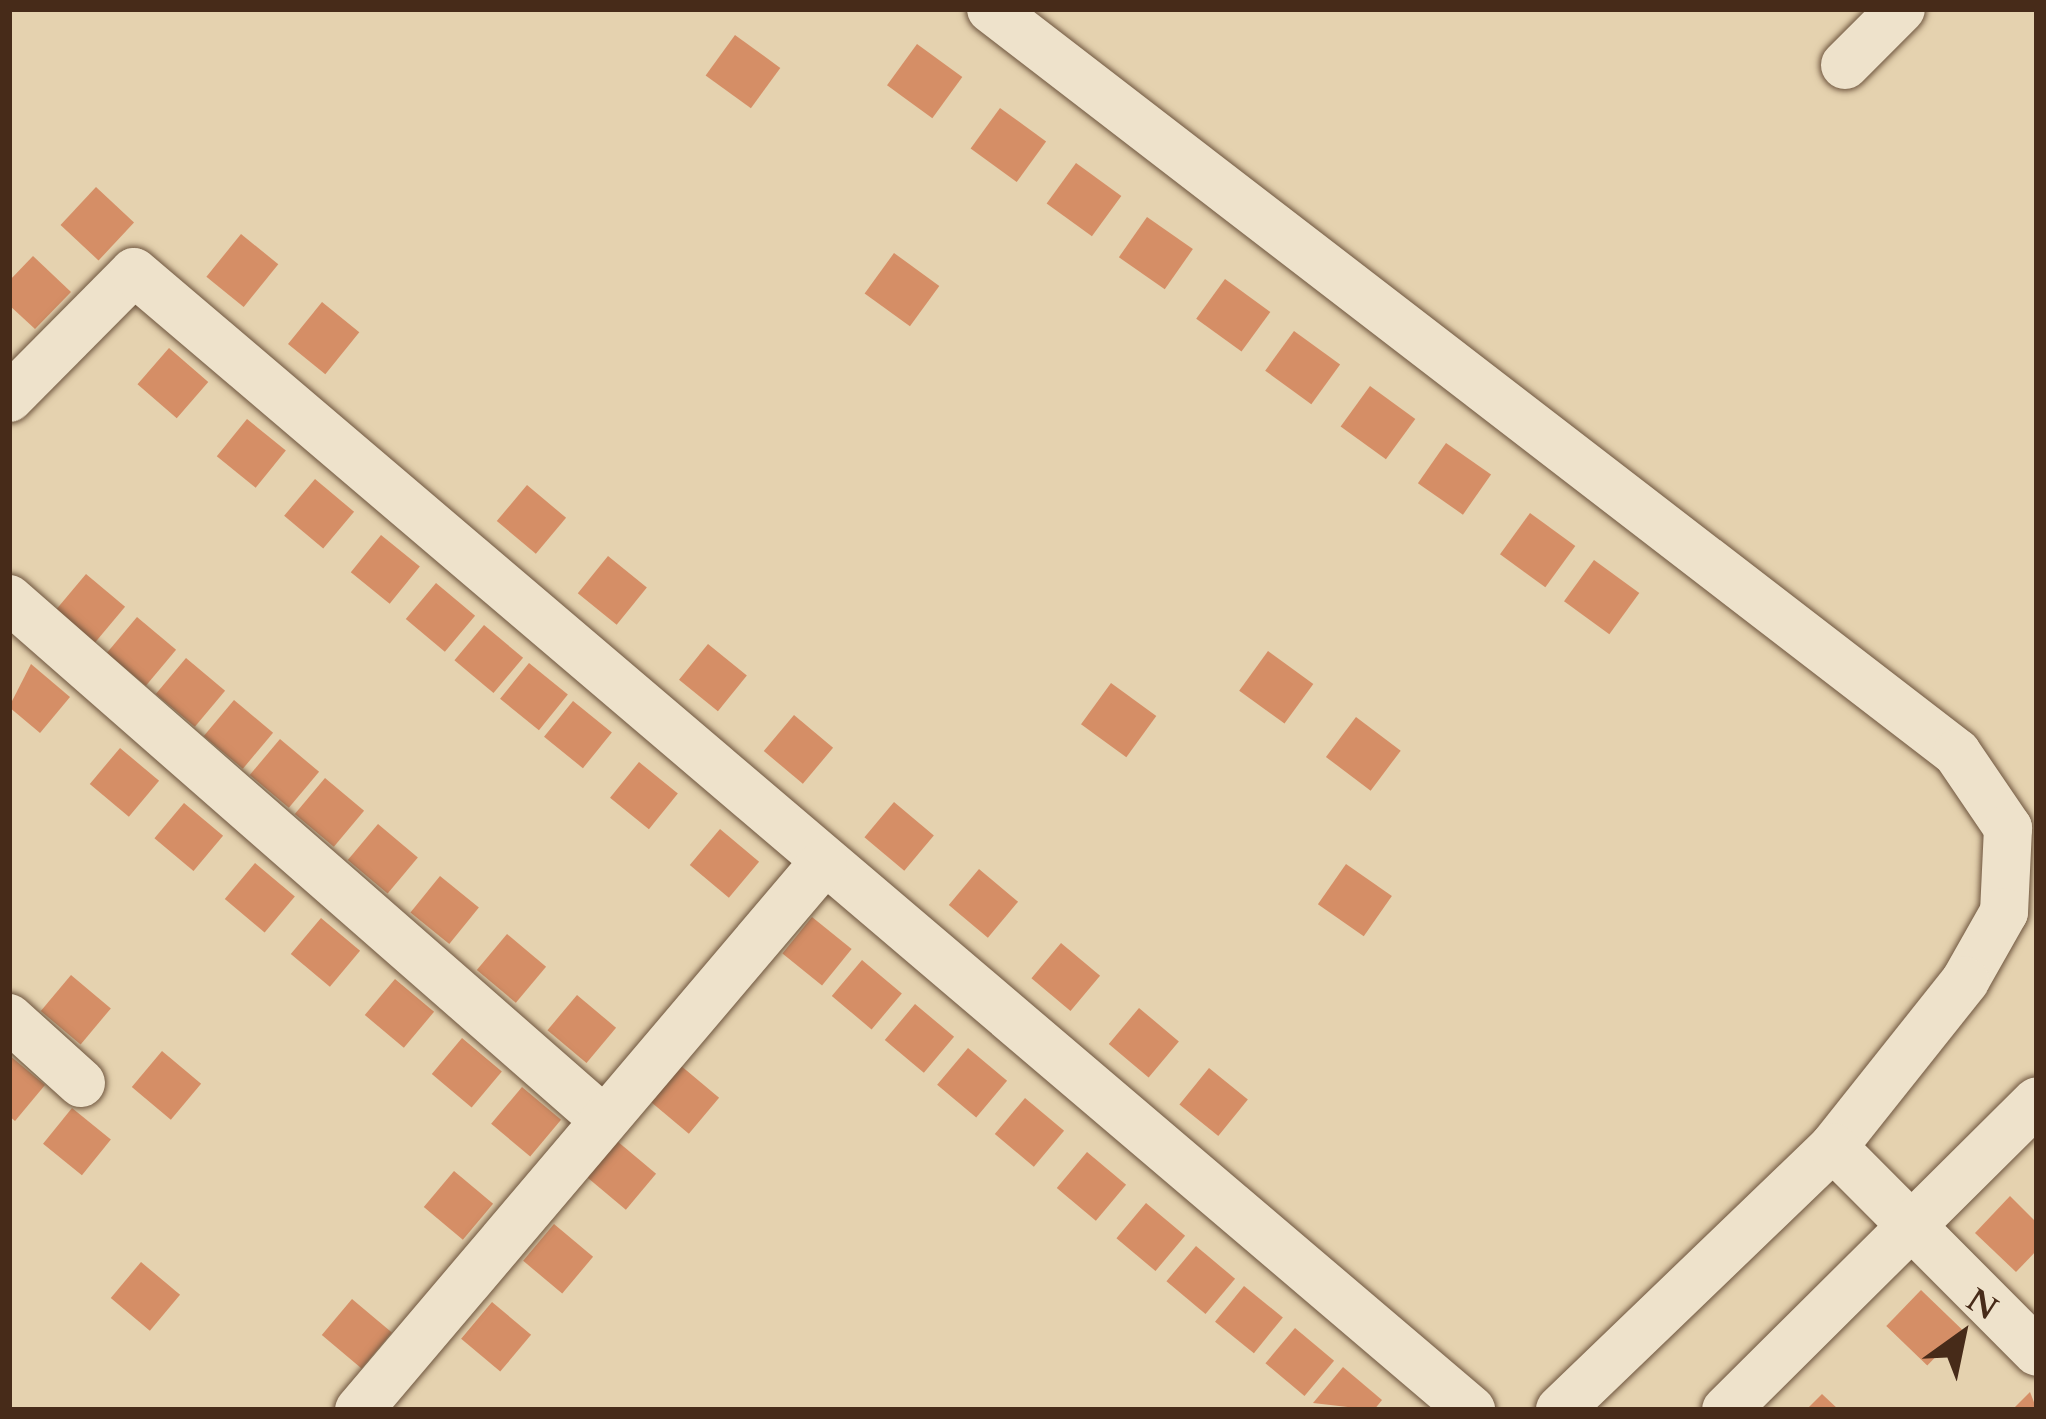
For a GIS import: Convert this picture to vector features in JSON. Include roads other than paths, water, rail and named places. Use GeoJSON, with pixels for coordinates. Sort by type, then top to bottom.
{"type":"FeatureCollection","features":[{"type":"Feature","properties":{"kind":"street"},"geometry":{"type":"LineString","coordinates":[[1844,65],[1901,9]]}},
{"type":"Feature","properties":{"kind":"street"},"geometry":{"type":"LineString","coordinates":[[1004,13],[1924,726],[2022,830],[1988,948],[1833,1147],[1560,1410]]}},
{"type":"Feature","properties":{"kind":"street"},"geometry":{"type":"LineString","coordinates":[[9,398],[134,272],[1471,1410]]}},
{"type":"Feature","properties":{"kind":"street"},"geometry":{"type":"LineString","coordinates":[[9,598],[603,1119]]}},
{"type":"Feature","properties":{"kind":"street"},"geometry":{"type":"LineString","coordinates":[[359,1410],[823,863]]}},
{"type":"Feature","properties":{"kind":"street"},"geometry":{"type":"LineString","coordinates":[[9,1018],[81,1083]]}},
{"type":"Feature","properties":{"kind":"street"},"geometry":{"type":"LineString","coordinates":[[1726,1410],[1914,1229],[2037,1101]]}},
{"type":"Feature","properties":{"kind":"street"},"geometry":{"type":"LineString","coordinates":[[1833,1147],[2037,1352]]}}]}
